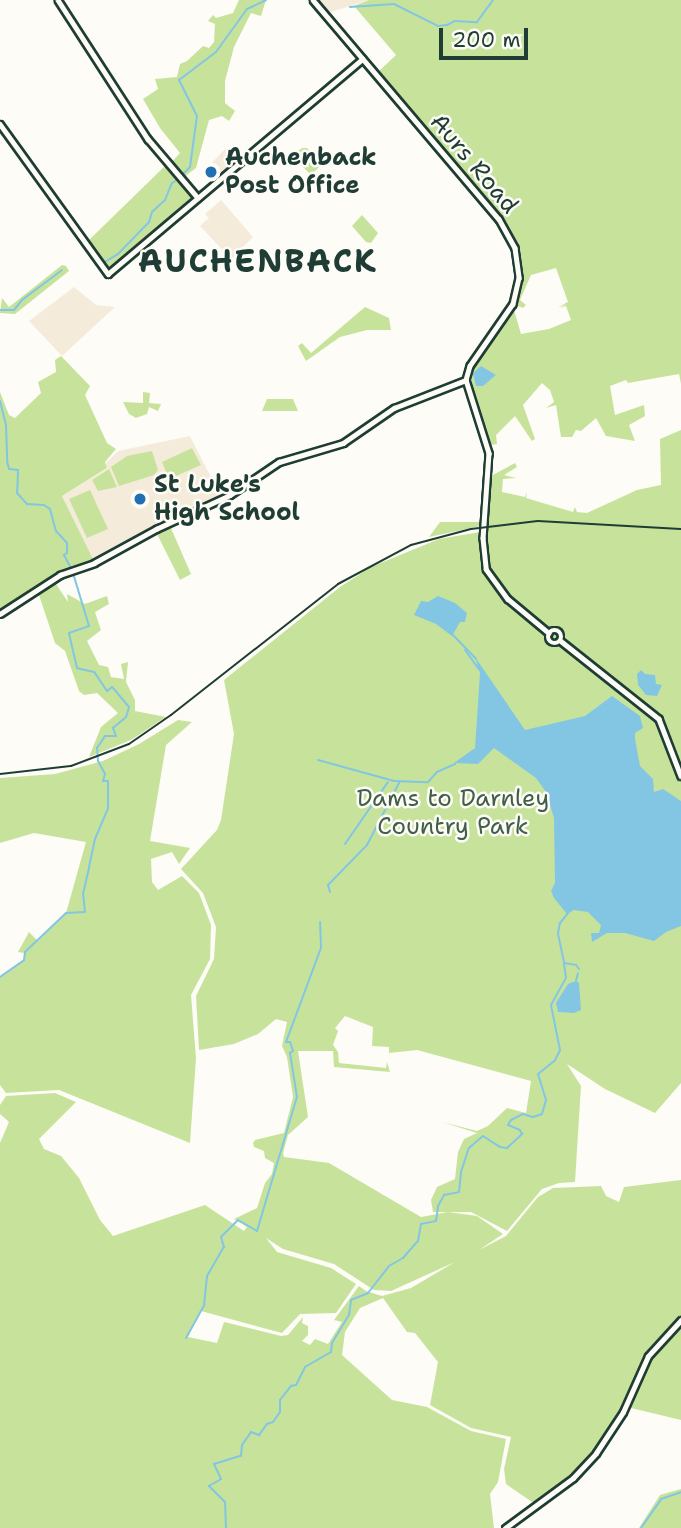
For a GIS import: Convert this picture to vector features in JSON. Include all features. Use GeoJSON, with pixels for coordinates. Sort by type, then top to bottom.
{"type":"FeatureCollection","features":[{"type":"Feature","properties":{"kind":"main road"},"geometry":{"type":"LineString","coordinates":[[505,1528],[573,1478],[596,1453],[623,1412],[648,1356],[681,1321]]}},
{"type":"Feature","properties":{"kind":"street"},"geometry":{"type":"LineString","coordinates":[[58,0],[129,112],[198,198]]}},
{"type":"Feature","properties":{"kind":"street","name":"Aurs Road"},"geometry":{"type":"LineString","coordinates":[[313,0],[499,219],[515,248],[519,278],[513,304],[470,366],[466,380]]}},
{"type":"Feature","properties":{"kind":"street"},"geometry":{"type":"LineString","coordinates":[[0,124],[108,274],[362,58]]}},
{"type":"Feature","properties":{"kind":"street"},"geometry":{"type":"LineString","coordinates":[[0,614],[44,584],[230,495],[279,462],[343,443],[394,408],[466,380],[489,453],[483,540],[486,569],[508,599],[549,633],[551,643],[561,641]]}},
{"type":"Feature","properties":{"kind":"street"},"geometry":{"type":"LineString","coordinates":[[549,633],[560,632],[561,641],[659,719],[681,776]]}},
{"type":"Feature","properties":{"kind":"shaded area"},"geometry":{"type":"Polygon","coordinates":[[[317,0],[369,0],[328,13],[317,0]]]}},
{"type":"Feature","properties":{"kind":"shaded area"},"geometry":{"type":"Polygon","coordinates":[[[225,149],[236,162],[211,181],[203,172],[225,149]]]}},
{"type":"Feature","properties":{"kind":"shaded area"},"geometry":{"type":"Polygon","coordinates":[[[221,200],[253,237],[231,259],[200,226],[209,218],[205,214],[221,200]]]}},
{"type":"Feature","properties":{"kind":"shaded area"},"geometry":{"type":"Polygon","coordinates":[[[74,287],[96,305],[115,307],[62,356],[29,321],[74,287]]]}},
{"type":"Feature","properties":{"kind":"shaded area","name":"St Luke's High School"},"geometry":{"type":"Polygon","coordinates":[[[190,436],[221,497],[166,519],[94,561],[62,496],[108,468],[105,467],[107,462],[118,451],[190,436]]]}},
{"type":"Feature","properties":{"kind":"green space"},"geometry":{"type":"Polygon","coordinates":[[[239,0],[266,0],[261,16],[251,13],[234,47],[225,81],[225,103],[235,111],[229,121],[222,116],[209,120],[196,168],[184,177],[171,163],[180,153],[160,128],[143,99],[158,89],[155,79],[177,77],[180,64],[203,46],[209,48],[214,42],[215,24],[208,21],[213,15],[216,18],[233,13],[239,0]]]}},
{"type":"Feature","properties":{"kind":"green space"},"geometry":{"type":"Polygon","coordinates":[[[369,0],[681,0],[681,384],[679,374],[628,383],[626,380],[610,386],[615,415],[644,405],[645,416],[629,425],[635,441],[606,436],[596,418],[581,431],[576,430],[572,437],[561,437],[556,405],[546,408],[554,402],[550,390],[542,383],[523,405],[535,439],[532,441],[515,416],[496,435],[497,444],[491,445],[472,392],[472,370],[514,310],[521,334],[549,329],[571,320],[566,306],[559,308],[567,304],[558,307],[568,302],[556,268],[531,275],[520,300],[526,305],[523,308],[516,305],[522,268],[510,228],[377,73],[396,55],[354,6],[369,0]]]}},
{"type":"Feature","properties":{"kind":"green space"},"geometry":{"type":"Polygon","coordinates":[[[302,148],[307,148],[321,165],[311,175],[295,159],[295,154],[302,148]]]}},
{"type":"Feature","properties":{"kind":"green space"},"geometry":{"type":"Polygon","coordinates":[[[167,164],[193,196],[108,271],[87,242],[167,164]]]}},
{"type":"Feature","properties":{"kind":"green space"},"geometry":{"type":"Polygon","coordinates":[[[362,215],[378,233],[371,243],[366,242],[352,226],[362,215]]]}},
{"type":"Feature","properties":{"kind":"green space"},"geometry":{"type":"Polygon","coordinates":[[[62,265],[69,271],[15,314],[0,313],[2,298],[9,307],[62,265]]]}},
{"type":"Feature","properties":{"kind":"green space"},"geometry":{"type":"Polygon","coordinates":[[[365,307],[389,318],[391,330],[367,330],[340,337],[306,361],[298,346],[302,343],[311,353],[365,307]]]}},
{"type":"Feature","properties":{"kind":"green space"},"geometry":{"type":"Polygon","coordinates":[[[61,356],[90,386],[85,395],[107,443],[116,449],[105,462],[107,468],[62,496],[94,561],[57,575],[0,611],[0,392],[9,415],[15,418],[41,393],[38,382],[56,372],[55,360],[61,356]]]}},
{"type":"Feature","properties":{"kind":"green space"},"geometry":{"type":"Polygon","coordinates":[[[143,392],[150,393],[149,403],[161,404],[158,411],[149,407],[147,414],[136,418],[129,414],[123,402],[143,403],[143,392]]]}},
{"type":"Feature","properties":{"kind":"green space"},"geometry":{"type":"Polygon","coordinates":[[[267,399],[293,399],[298,411],[262,411],[267,399]]]}},
{"type":"Feature","properties":{"kind":"green space","name":"Dams to Darnley Country Park"},"geometry":{"type":"Polygon","coordinates":[[[681,430],[681,1083],[655,1113],[605,1089],[567,1064],[581,1086],[575,1182],[559,1183],[542,1189],[507,1231],[471,1212],[448,1212],[477,1216],[503,1234],[479,1250],[506,1236],[538,1197],[553,1188],[601,1186],[606,1196],[619,1202],[624,1187],[681,1180],[681,1318],[651,1348],[622,1409],[588,1459],[535,1504],[506,1484],[504,1469],[511,1437],[471,1428],[430,1405],[438,1362],[415,1333],[407,1332],[383,1298],[360,1308],[345,1332],[342,1355],[392,1400],[427,1407],[471,1431],[506,1439],[498,1482],[490,1494],[494,1528],[0,1528],[0,1143],[9,1122],[0,1114],[0,1105],[6,1096],[55,1093],[76,1102],[39,1139],[44,1149],[61,1156],[79,1178],[100,1220],[113,1236],[205,1205],[244,1231],[247,1227],[234,1219],[257,1208],[274,1163],[265,1158],[264,1151],[254,1147],[253,1143],[255,1140],[284,1133],[293,1097],[287,1057],[282,1046],[287,1022],[276,1019],[258,1034],[234,1044],[199,1050],[196,996],[214,959],[216,927],[203,893],[181,869],[217,830],[221,820],[234,734],[224,680],[340,587],[371,567],[439,539],[486,531],[491,476],[515,463],[517,467],[504,475],[516,478],[503,479],[502,492],[525,497],[527,492],[526,498],[573,512],[575,507],[577,512],[587,513],[637,490],[661,485],[660,439],[681,430]],[[345,1016],[335,1028],[338,1031],[333,1045],[338,1052],[339,1063],[386,1068],[387,1062],[390,1072],[334,1067],[333,1051],[298,1051],[308,1117],[288,1135],[284,1157],[329,1163],[421,1217],[448,1212],[433,1212],[431,1200],[437,1187],[455,1179],[458,1152],[464,1139],[477,1133],[442,1122],[477,1131],[488,1126],[507,1108],[526,1113],[531,1081],[417,1050],[389,1053],[389,1047],[372,1046],[373,1027],[345,1016]],[[266,1238],[277,1252],[331,1268],[356,1284],[336,1313],[300,1314],[282,1333],[201,1311],[188,1337],[217,1343],[224,1322],[281,1336],[288,1335],[303,1317],[302,1323],[308,1326],[308,1335],[302,1341],[310,1345],[315,1339],[328,1344],[342,1322],[334,1320],[359,1286],[382,1296],[411,1288],[455,1262],[391,1291],[374,1290],[334,1264],[283,1249],[266,1238]]]}},
{"type":"Feature","properties":{"kind":"green space"},"geometry":{"type":"Polygon","coordinates":[[[192,448],[201,465],[169,479],[162,462],[192,448]]]}},
{"type":"Feature","properties":{"kind":"green space"},"geometry":{"type":"Polygon","coordinates":[[[152,451],[158,470],[154,475],[119,486],[111,467],[127,456],[152,451]]]}},
{"type":"Feature","properties":{"kind":"green space"},"geometry":{"type":"Polygon","coordinates":[[[109,469],[117,487],[98,491],[92,480],[109,469]]]}},
{"type":"Feature","properties":{"kind":"green space"},"geometry":{"type":"Polygon","coordinates":[[[90,490],[108,529],[87,538],[69,499],[90,490]]]}},
{"type":"Feature","properties":{"kind":"green space"},"geometry":{"type":"Polygon","coordinates":[[[440,522],[481,522],[481,526],[429,537],[440,522]]]}},
{"type":"Feature","properties":{"kind":"green space"},"geometry":{"type":"Polygon","coordinates":[[[170,526],[191,574],[180,580],[156,532],[170,526]]]}},
{"type":"Feature","properties":{"kind":"green space"},"geometry":{"type":"Polygon","coordinates":[[[54,581],[68,602],[67,594],[85,604],[107,596],[109,604],[95,612],[101,630],[87,641],[99,665],[108,667],[111,677],[124,679],[121,664],[128,662],[126,682],[135,700],[135,711],[166,717],[131,740],[89,757],[101,727],[118,713],[97,693],[84,695],[79,691],[65,651],[55,643],[38,592],[54,581]]]}},
{"type":"Feature","properties":{"kind":"green space"},"geometry":{"type":"Polygon","coordinates":[[[178,720],[192,722],[166,745],[150,841],[190,848],[179,864],[172,852],[151,859],[152,882],[158,890],[182,876],[199,893],[211,925],[210,959],[191,995],[196,1058],[190,1143],[59,1090],[6,1093],[0,1085],[0,977],[24,960],[24,953],[18,952],[29,932],[38,941],[66,913],[86,842],[34,833],[0,843],[0,778],[55,774],[103,761],[139,744],[178,720]]]}},
{"type":"Feature","properties":{"kind":"green space"},"geometry":{"type":"Polygon","coordinates":[[[681,1324],[681,1420],[627,1407],[653,1352],[681,1324]]]}},
{"type":"Feature","properties":{"kind":"green space"},"geometry":{"type":"Polygon","coordinates":[[[681,1489],[681,1528],[639,1528],[660,1495],[681,1489]]]}},
{"type":"Feature","properties":{"kind":"water"},"geometry":{"type":"Polygon","coordinates":[[[481,366],[496,375],[483,386],[476,386],[473,373],[481,366]]]}},
{"type":"Feature","properties":{"kind":"water"},"geometry":{"type":"Polygon","coordinates":[[[438,596],[455,603],[467,613],[465,622],[460,622],[452,636],[436,624],[414,615],[421,601],[428,602],[438,596]]]}},
{"type":"Feature","properties":{"kind":"water"},"geometry":{"type":"Polygon","coordinates":[[[475,657],[525,730],[585,716],[612,696],[640,716],[643,728],[635,733],[635,739],[640,766],[653,779],[654,792],[663,789],[681,801],[681,926],[654,941],[625,933],[607,933],[592,942],[591,933],[599,933],[601,925],[588,912],[574,910],[567,914],[554,898],[551,891],[555,883],[554,818],[546,792],[536,778],[494,748],[478,764],[454,763],[475,748],[480,673],[475,657]]]}},
{"type":"Feature","properties":{"kind":"water"},"geometry":{"type":"Polygon","coordinates":[[[641,670],[645,674],[655,675],[656,684],[662,685],[657,696],[646,695],[638,685],[637,674],[641,670]]]}},
{"type":"Feature","properties":{"kind":"water"},"geometry":{"type":"Polygon","coordinates":[[[576,981],[579,983],[581,1010],[574,1013],[558,1012],[556,1003],[568,984],[576,981]]]}},
{"type":"Feature","properties":{"kind":"waterway"},"geometry":{"type":"LineString","coordinates":[[182,175],[190,167],[197,116],[179,80],[216,52],[247,9],[266,0]]}},
{"type":"Feature","properties":{"kind":"waterway"},"geometry":{"type":"LineString","coordinates":[[350,7],[394,4],[438,26],[455,21],[477,22],[493,0]]}},
{"type":"Feature","properties":{"kind":"waterway"},"geometry":{"type":"LineString","coordinates":[[105,262],[118,254],[149,222],[152,212],[165,200],[172,183],[179,179]]}},
{"type":"Feature","properties":{"kind":"waterway"},"geometry":{"type":"LineString","coordinates":[[0,310],[14,310],[22,300],[62,270]]}},
{"type":"Feature","properties":{"kind":"waterway"},"geometry":{"type":"LineString","coordinates":[[0,401],[6,425],[9,469],[18,470],[17,493],[27,504],[44,505],[50,509],[56,531],[67,543],[67,553],[64,555],[71,568]]}},
{"type":"Feature","properties":{"kind":"waterway"},"geometry":{"type":"LineString","coordinates":[[0,977],[24,960],[25,952],[66,913],[85,912],[83,894],[95,839],[108,809],[108,781],[103,781],[105,774],[98,761],[97,748],[105,736],[116,736],[113,728],[126,717],[129,707],[112,687],[107,691],[94,672],[77,668],[69,633],[89,626],[73,573]]}},
{"type":"Feature","properties":{"kind":"waterway"},"geometry":{"type":"LineString","coordinates":[[453,635],[476,659]]}},
{"type":"Feature","properties":{"kind":"waterway"},"geometry":{"type":"LineString","coordinates":[[465,650],[479,669]]}},
{"type":"Feature","properties":{"kind":"waterway"},"geometry":{"type":"LineString","coordinates":[[318,760],[394,781],[428,782],[437,772],[455,764]]}},
{"type":"Feature","properties":{"kind":"waterway"},"geometry":{"type":"LineString","coordinates":[[330,892],[328,885],[367,845],[400,781]]}},
{"type":"Feature","properties":{"kind":"waterway"},"geometry":{"type":"LineString","coordinates":[[345,844],[388,782]]}},
{"type":"Feature","properties":{"kind":"waterway"},"geometry":{"type":"LineString","coordinates":[[564,962],[558,933],[560,923],[568,913]]}},
{"type":"Feature","properties":{"kind":"waterway"},"geometry":{"type":"LineString","coordinates":[[186,1338],[204,1305],[207,1276],[224,1247],[221,1237],[238,1220],[257,1231],[297,1097],[290,1053],[293,1051],[290,1042],[286,1042],[321,948],[320,922]]}},
{"type":"Feature","properties":{"kind":"waterway"},"geometry":{"type":"LineString","coordinates":[[226,1528],[225,1502],[209,1486],[221,1479],[214,1464],[241,1456],[242,1445],[251,1432],[259,1435],[267,1424],[273,1422],[280,1412],[280,1400],[291,1386],[296,1385],[305,1367],[331,1352],[332,1343],[349,1315],[351,1300],[368,1293],[389,1266],[403,1258],[418,1241],[421,1224],[436,1221],[438,1206],[444,1195],[459,1192],[461,1172],[469,1148],[483,1136],[500,1147],[507,1148],[522,1134],[520,1130],[508,1125],[511,1120],[523,1114],[533,1117],[542,1114],[546,1100],[538,1074],[555,1060],[560,1050],[551,1005],[566,978],[564,963],[576,965],[579,969]]}},
{"type":"Feature","properties":{"kind":"waterway"},"geometry":{"type":"LineString","coordinates":[[576,981],[578,973]]}},
{"type":"Feature","properties":{"kind":"waterway"},"geometry":{"type":"LineString","coordinates":[[641,1528],[661,1499],[681,1492]]}},
{"type":"Feature","properties":{"kind":"railway"},"geometry":{"type":"LineString","coordinates":[[0,774],[71,766],[129,744],[171,715],[338,584],[411,545],[471,529],[538,521],[681,529]]}},
{"type":"Feature","properties":{"kind":"place","name":"Auchenback Post Office"},"geometry":{"type":"Point","coordinates":[211,172]}},
{"type":"Feature","properties":{"kind":"place","name":"St Luke's High School"},"geometry":{"type":"Point","coordinates":[140,499]}},
{"type":"Feature","properties":{"kind":"district","name":"AUCHENBACK"},"geometry":{"type":"Point","coordinates":[258,261]}}]}
